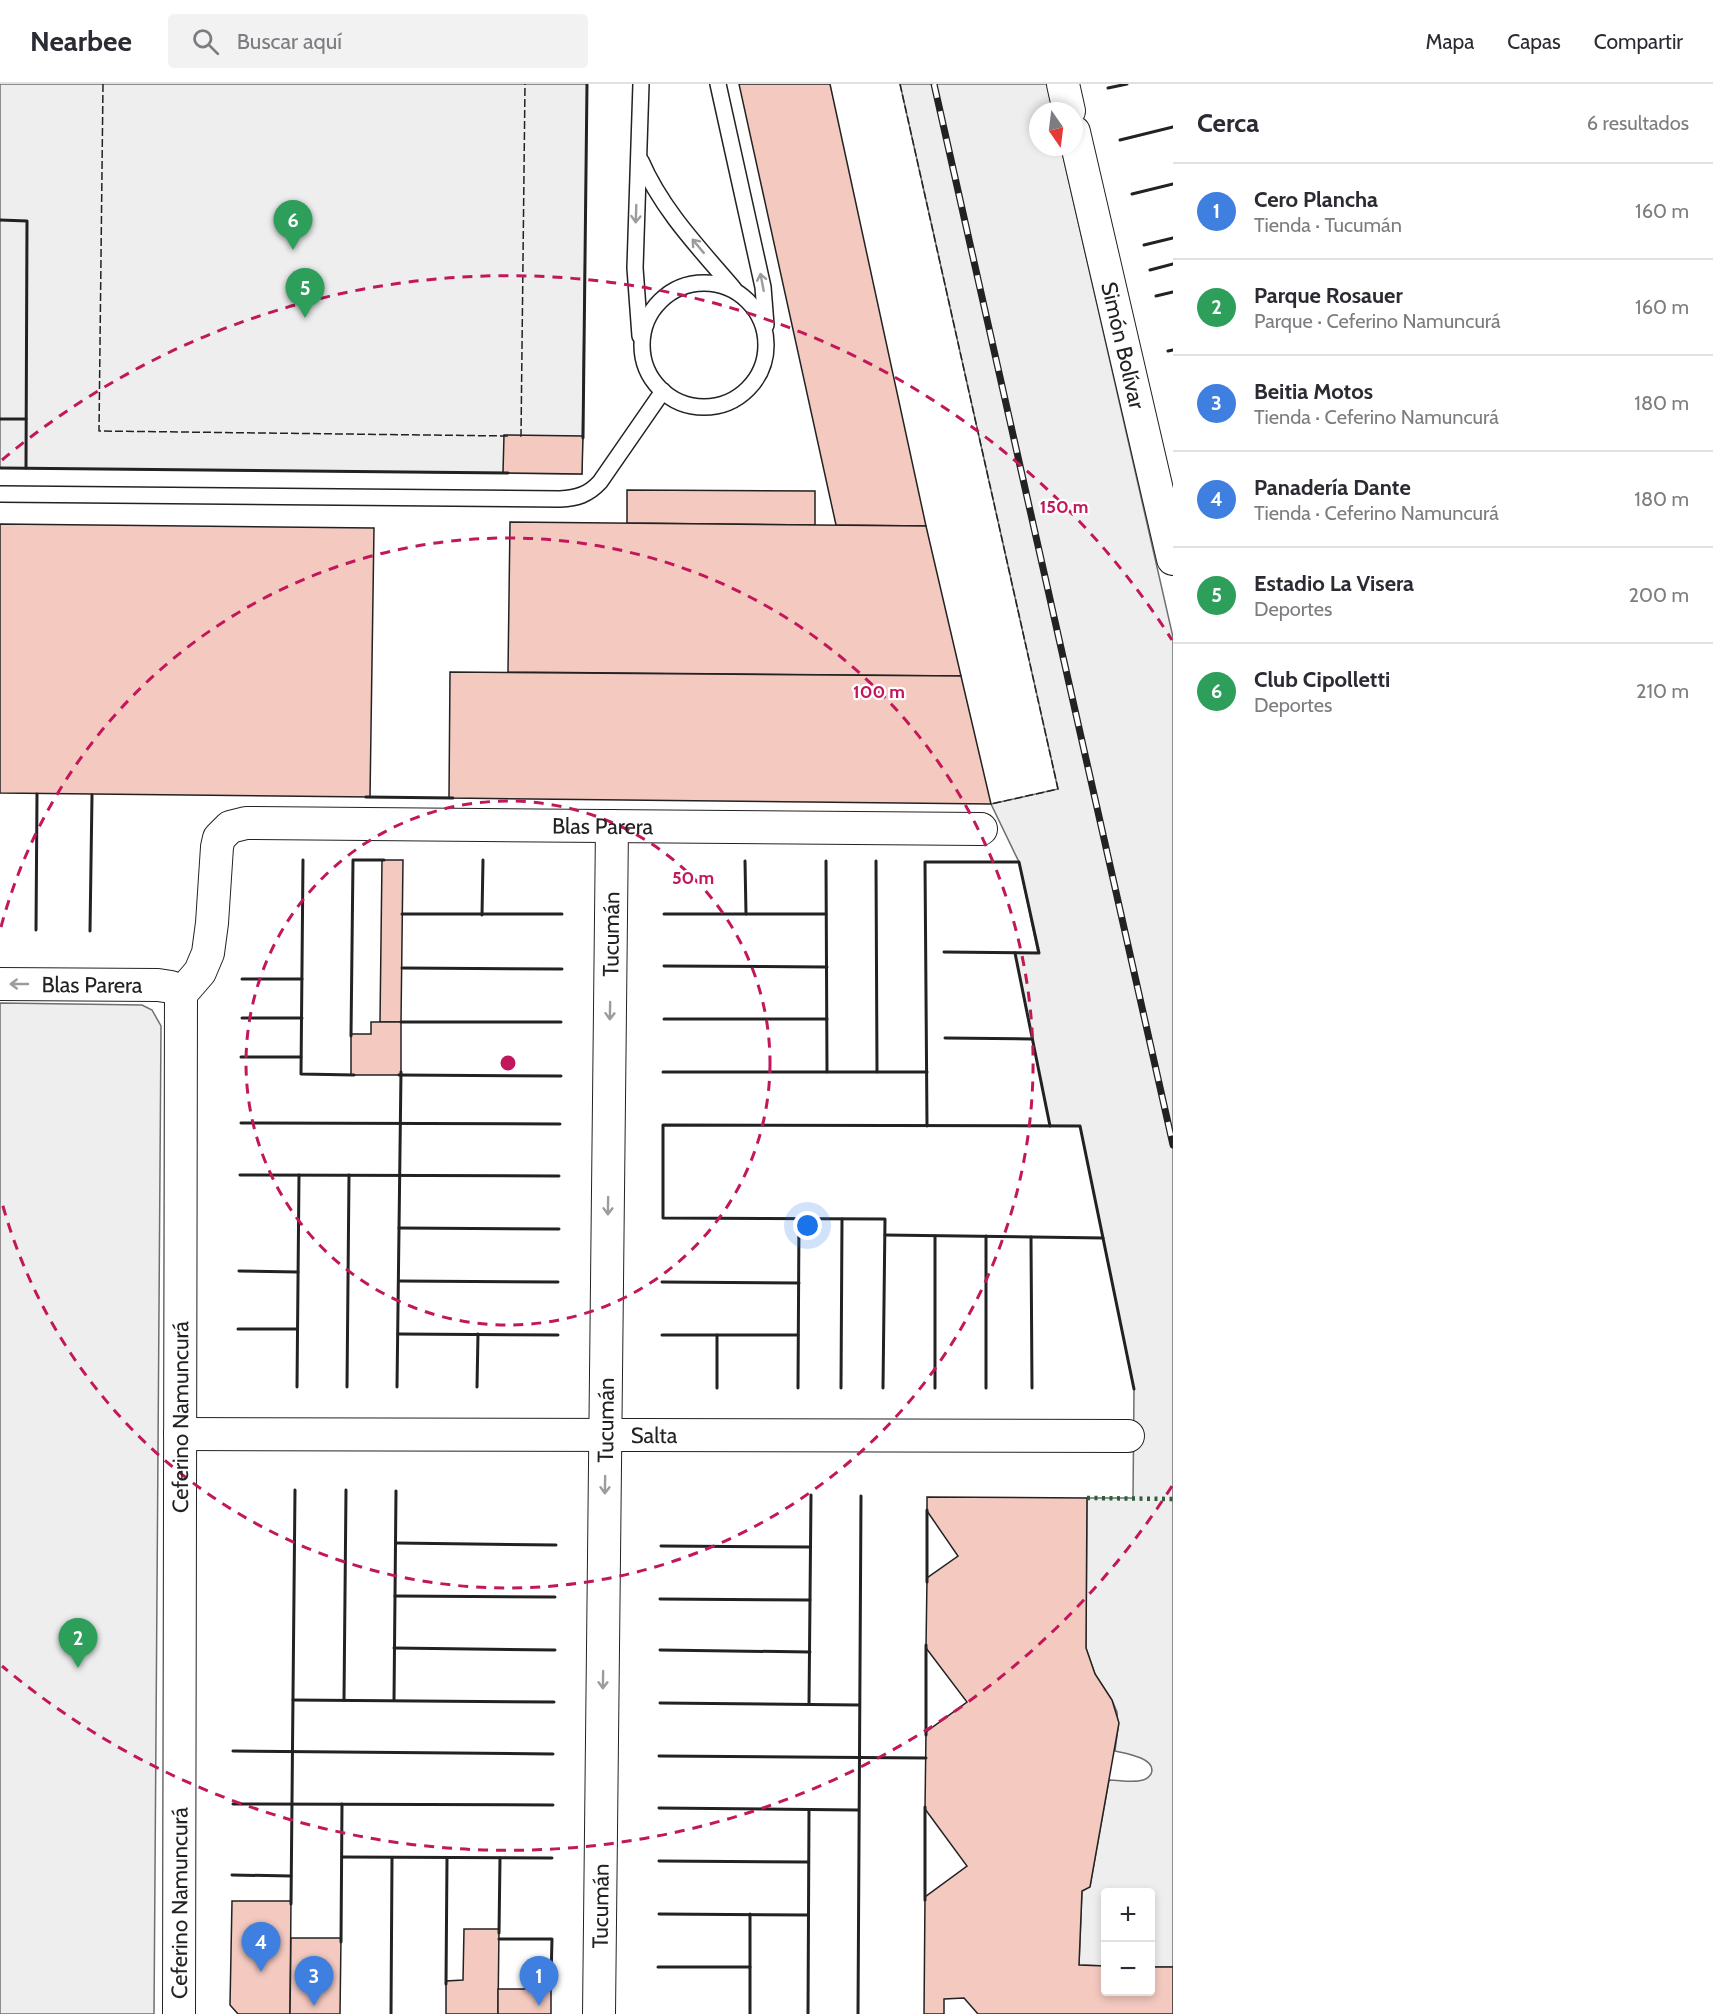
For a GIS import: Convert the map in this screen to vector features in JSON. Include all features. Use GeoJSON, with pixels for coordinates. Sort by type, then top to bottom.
{"type":"FeatureCollection","features":[{"type":"Feature","properties":{"kind":"street"},"geometry":{"type":"LineString","coordinates":[[1063,84],[1067,102]]}},
{"type":"Feature","properties":{"kind":"street","name":"Simón Bolívar"},"geometry":{"type":"LineString","coordinates":[[1081,156],[1161,449],[1173,559]]}},
{"type":"Feature","properties":{"kind":"street","name":"Blas Parera"},"geometry":{"type":"LineString","coordinates":[[0,984],[158,985],[171,987],[181,994],[200,972],[207,953],[212,923],[219,838],[225,830],[246,823],[981,829]]}},
{"type":"Feature","properties":{"kind":"street","name":"Tucumán"},"geometry":{"type":"LineString","coordinates":[[599,2014],[612,826]]}},
{"type":"Feature","properties":{"kind":"street","name":"Ceferino Namuncurá"},"geometry":{"type":"LineString","coordinates":[[179,2014],[181,994]]}},
{"type":"Feature","properties":{"kind":"street","name":"Salta"},"geometry":{"type":"LineString","coordinates":[[180,1434],[1128,1436]]}},
{"type":"Feature","properties":{"kind":"lane"},"geometry":{"type":"LineString","coordinates":[[641,84],[635,275],[642,352],[653,380],[663,391],[688,405],[702,406],[717,405],[743,392],[753,381],[760,368],[765,355],[766,340],[763,287],[718,84]]}},
{"type":"Feature","properties":{"kind":"lane"},"geometry":{"type":"LineString","coordinates":[[639,156],[653,188],[664,205],[735,291],[747,300],[756,312],[766,340]]}},
{"type":"Feature","properties":{"kind":"lane"},"geometry":{"type":"LineString","coordinates":[[642,352],[642,337],[646,322],[663,297],[691,284],[721,285],[735,291]]}},
{"type":"Feature","properties":{"kind":"lane"},"geometry":{"type":"LineString","coordinates":[[0,494],[560,499],[578,497],[593,489],[600,482],[663,391]]}},
{"type":"Feature","properties":{"kind":"shaded area"},"geometry":{"type":"Polygon","coordinates":[[[0,84],[587,84],[582,474],[0,468],[0,84]]]}},
{"type":"Feature","properties":{"kind":"shaded area"},"geometry":{"type":"Polygon","coordinates":[[[900,84],[1047,84],[1051,102],[1029,102],[1029,156],[1063,156],[1173,637],[1173,1967],[1155,1967],[1155,1888],[1101,1888],[1101,1966],[1079,1965],[1082,1891],[1090,1886],[1109,1780],[1143,1780],[1151,1774],[1152,1769],[1150,1764],[1139,1757],[1115,1751],[1118,1728],[1117,1712],[1095,1674],[1086,1648],[1087,1498],[1133,1498],[1134,1389],[1080,1126],[1050,1126],[1015,953],[1038,953],[1019,862],[991,804],[1058,789],[900,84]]]}},
{"type":"Feature","properties":{"kind":"shaded area"},"geometry":{"type":"Polygon","coordinates":[[[0,1003],[142,1005],[152,1010],[161,1026],[154,2014],[0,2014],[0,1003]]]}},
{"type":"Feature","properties":{"kind":"building"},"geometry":{"type":"Polygon","coordinates":[[[739,84],[830,84],[926,526],[836,525],[739,84]]]}},
{"type":"Feature","properties":{"kind":"building"},"geometry":{"type":"Polygon","coordinates":[[[504,435],[583,436],[582,474],[503,473],[504,435]]]}},
{"type":"Feature","properties":{"kind":"building"},"geometry":{"type":"Polygon","coordinates":[[[627,490],[815,491],[815,525],[627,523],[627,490]]]}},
{"type":"Feature","properties":{"kind":"building"},"geometry":{"type":"Polygon","coordinates":[[[510,522],[926,526],[961,676],[508,672],[510,522]]]}},
{"type":"Feature","properties":{"kind":"building"},"geometry":{"type":"Polygon","coordinates":[[[0,524],[374,528],[370,797],[0,793],[0,524]]]}},
{"type":"Feature","properties":{"kind":"building"},"geometry":{"type":"Polygon","coordinates":[[[450,672],[961,676],[991,804],[449,798],[450,672]]]}},
{"type":"Feature","properties":{"kind":"building"},"geometry":{"type":"Polygon","coordinates":[[[382,860],[403,860],[401,1022],[380,1022],[382,860]]]}},
{"type":"Feature","properties":{"kind":"building"},"geometry":{"type":"Polygon","coordinates":[[[371,1022],[401,1022],[401,1075],[351,1075],[351,1034],[371,1034],[371,1022]]]}},
{"type":"Feature","properties":{"kind":"building"},"geometry":{"type":"Polygon","coordinates":[[[927,1497],[1087,1498],[1086,1648],[1095,1674],[1112,1700],[1119,1723],[1090,1887],[1082,1891],[1079,1965],[1101,1966],[1101,1996],[1155,1996],[1155,1967],[1173,1967],[1173,2014],[978,2014],[964,1998],[944,1999],[944,2014],[924,2014],[925,1897],[967,1866],[925,1809],[926,1732],[967,1702],[926,1648],[927,1578],[958,1556],[927,1511],[927,1497]]]}},
{"type":"Feature","properties":{"kind":"building"},"geometry":{"type":"Polygon","coordinates":[[[232,1901],[291,1901],[290,2014],[238,2014],[230,2005],[232,1901]]]}},
{"type":"Feature","properties":{"kind":"building"},"geometry":{"type":"Polygon","coordinates":[[[464,1929],[499,1929],[498,2014],[446,2014],[446,1981],[463,1980],[464,1929]]]}},
{"type":"Feature","properties":{"kind":"building"},"geometry":{"type":"Polygon","coordinates":[[[291,1938],[341,1938],[340,2014],[290,2014],[291,1938]]]}},
{"type":"Feature","properties":{"kind":"building"},"geometry":{"type":"Polygon","coordinates":[[[526,1979],[551,1979],[551,2014],[498,2014],[498,1989],[525,1989],[526,1979]]]}},
{"type":"Feature","properties":{"kind":"railway"},"geometry":{"type":"LineString","coordinates":[[934,84],[1173,1145]]}},
{"type":"Feature","properties":{"kind":"hedge"},"geometry":{"type":"LineString","coordinates":[[1087,1498],[1173,1499]]}},
{"type":"Feature","properties":{"kind":"fence"},"geometry":{"type":"LineString","coordinates":[[103,84],[99,431],[508,436]]}},
{"type":"Feature","properties":{"kind":"fence"},"geometry":{"type":"LineString","coordinates":[[520,436],[525,84]]}},
{"type":"Feature","properties":{"kind":"fence"},"geometry":{"type":"LineString","coordinates":[[900,84],[1058,789],[991,804]]}},
{"type":"Feature","properties":{"kind":"wall"},"geometry":{"type":"LineString","coordinates":[[583,438],[587,84]]}},
{"type":"Feature","properties":{"kind":"wall"},"geometry":{"type":"LineString","coordinates":[[1108,88],[1127,84]]}},
{"type":"Feature","properties":{"kind":"wall"},"geometry":{"type":"LineString","coordinates":[[1120,140],[1173,127]]}},
{"type":"Feature","properties":{"kind":"wall"},"geometry":{"type":"LineString","coordinates":[[1132,194],[1173,184]]}},
{"type":"Feature","properties":{"kind":"wall"},"geometry":{"type":"LineString","coordinates":[[0,220],[27,221],[26,468]]}},
{"type":"Feature","properties":{"kind":"wall"},"geometry":{"type":"LineString","coordinates":[[1144,245],[1173,238]]}},
{"type":"Feature","properties":{"kind":"wall"},"geometry":{"type":"LineString","coordinates":[[1150,270],[1173,264]]}},
{"type":"Feature","properties":{"kind":"wall"},"geometry":{"type":"LineString","coordinates":[[1156,296],[1173,292]]}},
{"type":"Feature","properties":{"kind":"wall"},"geometry":{"type":"LineString","coordinates":[[1168,351],[1173,350]]}},
{"type":"Feature","properties":{"kind":"wall"},"geometry":{"type":"LineString","coordinates":[[0,419],[26,419]]}},
{"type":"Feature","properties":{"kind":"wall"},"geometry":{"type":"LineString","coordinates":[[0,468],[508,473]]}},
{"type":"Feature","properties":{"kind":"wall"},"geometry":{"type":"LineString","coordinates":[[36,930],[37,794]]}},
{"type":"Feature","properties":{"kind":"wall"},"geometry":{"type":"LineString","coordinates":[[90,931],[92,795]]}},
{"type":"Feature","properties":{"kind":"wall"},"geometry":{"type":"LineString","coordinates":[[366,797],[453,798]]}},
{"type":"Feature","properties":{"kind":"wall"},"geometry":{"type":"LineString","coordinates":[[303,860],[301,1074],[354,1075]]}},
{"type":"Feature","properties":{"kind":"wall"},"geometry":{"type":"LineString","coordinates":[[351,1036],[353,860],[384,860]]}},
{"type":"Feature","properties":{"kind":"wall"},"geometry":{"type":"LineString","coordinates":[[482,915],[483,860]]}},
{"type":"Feature","properties":{"kind":"wall"},"geometry":{"type":"LineString","coordinates":[[745,861],[746,914]]}},
{"type":"Feature","properties":{"kind":"wall"},"geometry":{"type":"LineString","coordinates":[[826,861],[827,1072]]}},
{"type":"Feature","properties":{"kind":"wall"},"geometry":{"type":"LineString","coordinates":[[876,861],[877,1072]]}},
{"type":"Feature","properties":{"kind":"wall"},"geometry":{"type":"LineString","coordinates":[[927,1126],[925,862],[1019,862],[1039,953],[944,952]]}},
{"type":"Feature","properties":{"kind":"wall"},"geometry":{"type":"LineString","coordinates":[[402,914],[562,914]]}},
{"type":"Feature","properties":{"kind":"wall"},"geometry":{"type":"LineString","coordinates":[[664,914],[826,914]]}},
{"type":"Feature","properties":{"kind":"wall"},"geometry":{"type":"LineString","coordinates":[[1015,953],[1050,1126]]}},
{"type":"Feature","properties":{"kind":"wall"},"geometry":{"type":"LineString","coordinates":[[664,966],[827,967]]}},
{"type":"Feature","properties":{"kind":"wall"},"geometry":{"type":"LineString","coordinates":[[402,968],[562,969]]}},
{"type":"Feature","properties":{"kind":"wall"},"geometry":{"type":"LineString","coordinates":[[242,979],[302,979]]}},
{"type":"Feature","properties":{"kind":"wall"},"geometry":{"type":"LineString","coordinates":[[242,1018],[302,1018]]}},
{"type":"Feature","properties":{"kind":"wall"},"geometry":{"type":"LineString","coordinates":[[664,1019],[827,1019]]}},
{"type":"Feature","properties":{"kind":"wall"},"geometry":{"type":"LineString","coordinates":[[401,1022],[561,1022]]}},
{"type":"Feature","properties":{"kind":"wall"},"geometry":{"type":"LineString","coordinates":[[945,1038],[1032,1039]]}},
{"type":"Feature","properties":{"kind":"wall"},"geometry":{"type":"LineString","coordinates":[[241,1057],[301,1057]]}},
{"type":"Feature","properties":{"kind":"wall"},"geometry":{"type":"LineString","coordinates":[[397,1387],[401,1072]]}},
{"type":"Feature","properties":{"kind":"wall"},"geometry":{"type":"LineString","coordinates":[[663,1072],[927,1072]]}},
{"type":"Feature","properties":{"kind":"wall"},"geometry":{"type":"LineString","coordinates":[[399,1075],[561,1076]]}},
{"type":"Feature","properties":{"kind":"wall"},"geometry":{"type":"LineString","coordinates":[[241,1123],[560,1124]]}},
{"type":"Feature","properties":{"kind":"wall"},"geometry":{"type":"LineString","coordinates":[[883,1388],[885,1219],[663,1218],[663,1125],[1080,1126],[1134,1389]]}},
{"type":"Feature","properties":{"kind":"wall"},"geometry":{"type":"LineString","coordinates":[[240,1175],[559,1176]]}},
{"type":"Feature","properties":{"kind":"wall"},"geometry":{"type":"LineString","coordinates":[[297,1387],[299,1175]]}},
{"type":"Feature","properties":{"kind":"wall"},"geometry":{"type":"LineString","coordinates":[[347,1387],[349,1175]]}},
{"type":"Feature","properties":{"kind":"wall"},"geometry":{"type":"LineString","coordinates":[[798,1388],[799,1219]]}},
{"type":"Feature","properties":{"kind":"wall"},"geometry":{"type":"LineString","coordinates":[[841,1388],[842,1219]]}},
{"type":"Feature","properties":{"kind":"wall"},"geometry":{"type":"LineString","coordinates":[[399,1228],[559,1229]]}},
{"type":"Feature","properties":{"kind":"wall"},"geometry":{"type":"LineString","coordinates":[[885,1235],[1103,1238]]}},
{"type":"Feature","properties":{"kind":"wall"},"geometry":{"type":"LineString","coordinates":[[935,1236],[935,1388]]}},
{"type":"Feature","properties":{"kind":"wall"},"geometry":{"type":"LineString","coordinates":[[986,1236],[986,1388]]}},
{"type":"Feature","properties":{"kind":"wall"},"geometry":{"type":"LineString","coordinates":[[1031,1237],[1032,1388]]}},
{"type":"Feature","properties":{"kind":"wall"},"geometry":{"type":"LineString","coordinates":[[239,1271],[298,1272]]}},
{"type":"Feature","properties":{"kind":"wall"},"geometry":{"type":"LineString","coordinates":[[399,1281],[558,1282]]}},
{"type":"Feature","properties":{"kind":"wall"},"geometry":{"type":"LineString","coordinates":[[662,1282],[799,1283]]}},
{"type":"Feature","properties":{"kind":"wall"},"geometry":{"type":"LineString","coordinates":[[238,1329],[297,1329]]}},
{"type":"Feature","properties":{"kind":"wall"},"geometry":{"type":"LineString","coordinates":[[398,1334],[558,1335]]}},
{"type":"Feature","properties":{"kind":"wall"},"geometry":{"type":"LineString","coordinates":[[477,1387],[478,1334]]}},
{"type":"Feature","properties":{"kind":"wall"},"geometry":{"type":"LineString","coordinates":[[662,1335],[798,1335]]}},
{"type":"Feature","properties":{"kind":"wall"},"geometry":{"type":"LineString","coordinates":[[717,1335],[717,1388]]}},
{"type":"Feature","properties":{"kind":"wall"},"geometry":{"type":"LineString","coordinates":[[291,1904],[295,1490]]}},
{"type":"Feature","properties":{"kind":"wall"},"geometry":{"type":"LineString","coordinates":[[344,1700],[346,1490]]}},
{"type":"Feature","properties":{"kind":"wall"},"geometry":{"type":"LineString","coordinates":[[394,1700],[396,1491]]}},
{"type":"Feature","properties":{"kind":"wall"},"geometry":{"type":"LineString","coordinates":[[809,1704],[811,1495]]}},
{"type":"Feature","properties":{"kind":"wall"},"geometry":{"type":"LineString","coordinates":[[858,2014],[861,1496]]}},
{"type":"Feature","properties":{"kind":"wall"},"geometry":{"type":"LineString","coordinates":[[927,1510],[927,1582]]}},
{"type":"Feature","properties":{"kind":"wall"},"geometry":{"type":"LineString","coordinates":[[396,1543],[556,1545]]}},
{"type":"Feature","properties":{"kind":"wall"},"geometry":{"type":"LineString","coordinates":[[661,1546],[810,1547]]}},
{"type":"Feature","properties":{"kind":"wall"},"geometry":{"type":"LineString","coordinates":[[395,1596],[555,1597]]}},
{"type":"Feature","properties":{"kind":"wall"},"geometry":{"type":"LineString","coordinates":[[660,1599],[810,1600]]}},
{"type":"Feature","properties":{"kind":"wall"},"geometry":{"type":"LineString","coordinates":[[926,1645],[926,1735]]}},
{"type":"Feature","properties":{"kind":"wall"},"geometry":{"type":"LineString","coordinates":[[394,1648],[555,1650]]}},
{"type":"Feature","properties":{"kind":"wall"},"geometry":{"type":"LineString","coordinates":[[660,1650],[810,1652]]}},
{"type":"Feature","properties":{"kind":"wall"},"geometry":{"type":"LineString","coordinates":[[293,1700],[554,1702]]}},
{"type":"Feature","properties":{"kind":"wall"},"geometry":{"type":"LineString","coordinates":[[660,1703],[859,1705]]}},
{"type":"Feature","properties":{"kind":"wall"},"geometry":{"type":"LineString","coordinates":[[233,1751],[553,1754]]}},
{"type":"Feature","properties":{"kind":"wall"},"geometry":{"type":"LineString","coordinates":[[659,1756],[926,1758]]}},
{"type":"Feature","properties":{"kind":"wall"},"geometry":{"type":"LineString","coordinates":[[233,1804],[553,1805]]}},
{"type":"Feature","properties":{"kind":"wall"},"geometry":{"type":"LineString","coordinates":[[341,1942],[342,1804]]}},
{"type":"Feature","properties":{"kind":"wall"},"geometry":{"type":"LineString","coordinates":[[925,1807],[925,1900]]}},
{"type":"Feature","properties":{"kind":"wall"},"geometry":{"type":"LineString","coordinates":[[659,1808],[858,1810]]}},
{"type":"Feature","properties":{"kind":"wall"},"geometry":{"type":"LineString","coordinates":[[808,2014],[809,1810]]}},
{"type":"Feature","properties":{"kind":"wall"},"geometry":{"type":"LineString","coordinates":[[342,1857],[552,1858]]}},
{"type":"Feature","properties":{"kind":"wall"},"geometry":{"type":"LineString","coordinates":[[391,2014],[392,1858]]}},
{"type":"Feature","properties":{"kind":"wall"},"geometry":{"type":"LineString","coordinates":[[446,1984],[447,1858]]}},
{"type":"Feature","properties":{"kind":"wall"},"geometry":{"type":"LineString","coordinates":[[499,1933],[500,1858]]}},
{"type":"Feature","properties":{"kind":"wall"},"geometry":{"type":"LineString","coordinates":[[659,1861],[808,1862]]}},
{"type":"Feature","properties":{"kind":"wall"},"geometry":{"type":"LineString","coordinates":[[232,1875],[291,1876]]}},
{"type":"Feature","properties":{"kind":"wall"},"geometry":{"type":"LineString","coordinates":[[659,1914],[808,1915]]}},
{"type":"Feature","properties":{"kind":"wall"},"geometry":{"type":"LineString","coordinates":[[750,1914],[750,2014]]}},
{"type":"Feature","properties":{"kind":"wall"},"geometry":{"type":"LineString","coordinates":[[499,1939],[552,1939],[551,1979]]}},
{"type":"Feature","properties":{"kind":"wall"},"geometry":{"type":"LineString","coordinates":[[658,1967],[750,1967]]}},
{"type":"Feature","properties":{"kind":"place","name":"Club Cipolletti"},"geometry":{"type":"Point","coordinates":[293,250]}},
{"type":"Feature","properties":{"kind":"place","name":"Estadio La Visera"},"geometry":{"type":"Point","coordinates":[305,318]}},
{"type":"Feature","properties":{"kind":"place","name":"Parque Rosauer"},"geometry":{"type":"Point","coordinates":[78,1668]}},
{"type":"Feature","properties":{"kind":"place","name":"Panadería Dante"},"geometry":{"type":"Point","coordinates":[261,1972]}},
{"type":"Feature","properties":{"kind":"place","name":"Beitia Motos"},"geometry":{"type":"Point","coordinates":[314,2006]}},
{"type":"Feature","properties":{"kind":"place","name":"Cero Plancha"},"geometry":{"type":"Point","coordinates":[539,2006]}}]}
